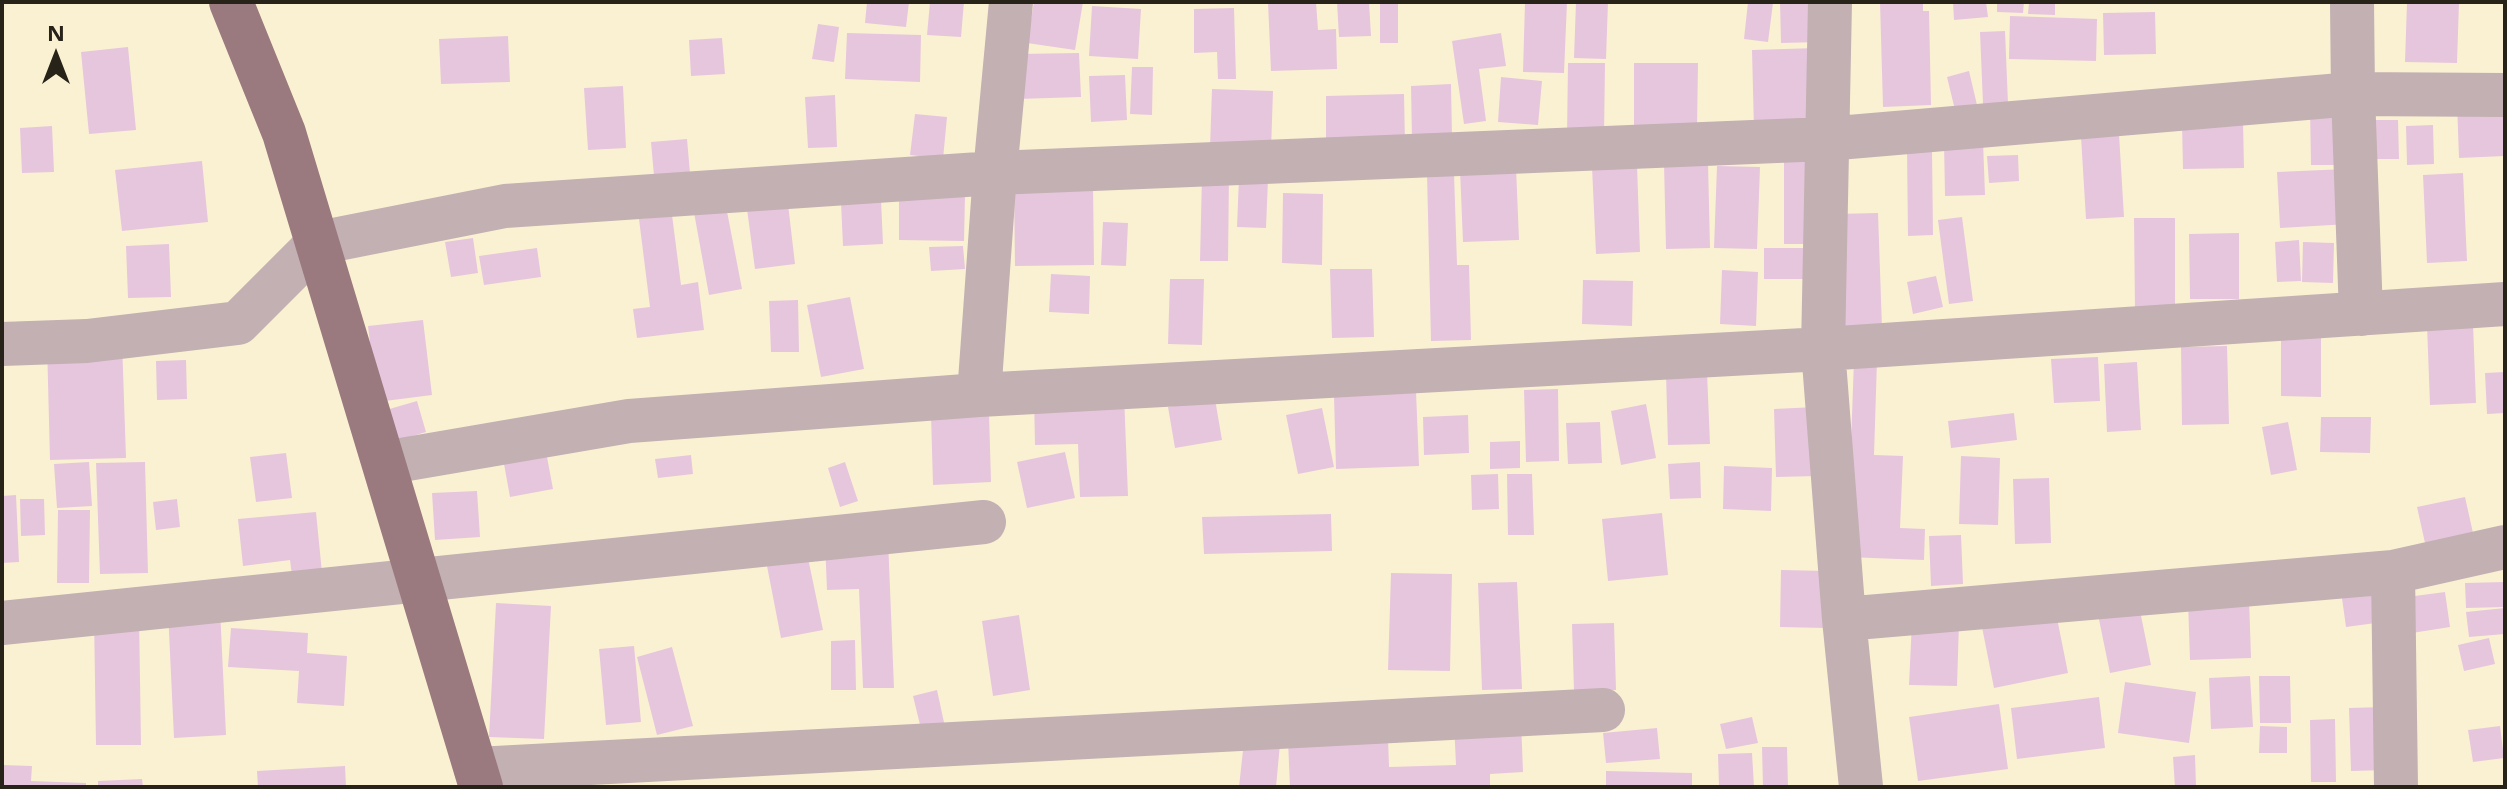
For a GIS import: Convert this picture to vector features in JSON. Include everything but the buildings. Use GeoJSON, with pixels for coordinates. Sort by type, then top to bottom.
{"type":"FeatureCollection","features":[{"type":"Feature","properties":{"kind":"main road"},"geometry":{"type":"LineString","coordinates":[[231,2],[284,133],[479,778]]}},
{"type":"Feature","properties":{"kind":"street"},"geometry":{"type":"LineString","coordinates":[[979,395],[1011,2]]}},
{"type":"Feature","properties":{"kind":"street"},"geometry":{"type":"LineString","coordinates":[[1830,2],[1823,349],[1844,619],[1861,787]]}},
{"type":"Feature","properties":{"kind":"street"},"geometry":{"type":"LineString","coordinates":[[2352,2],[2361,314]]}},
{"type":"Feature","properties":{"kind":"street"},"geometry":{"type":"LineString","coordinates":[[2,344],[87,341],[238,323],[318,243],[505,206],[995,173],[1826,139],[2353,94],[2505,95]]}},
{"type":"Feature","properties":{"kind":"street"},"geometry":{"type":"LineString","coordinates":[[384,463],[629,421],[979,395],[1823,349],[2505,304]]}},
{"type":"Feature","properties":{"kind":"street"},"geometry":{"type":"LineString","coordinates":[[2,623],[984,522]]}},
{"type":"Feature","properties":{"kind":"street"},"geometry":{"type":"LineString","coordinates":[[1844,619],[2393,572],[2505,547]]}},
{"type":"Feature","properties":{"kind":"street"},"geometry":{"type":"LineString","coordinates":[[2393,572],[2396,787]]}},
{"type":"Feature","properties":{"kind":"street"},"geometry":{"type":"LineString","coordinates":[[479,778],[1603,710]]}}]}
